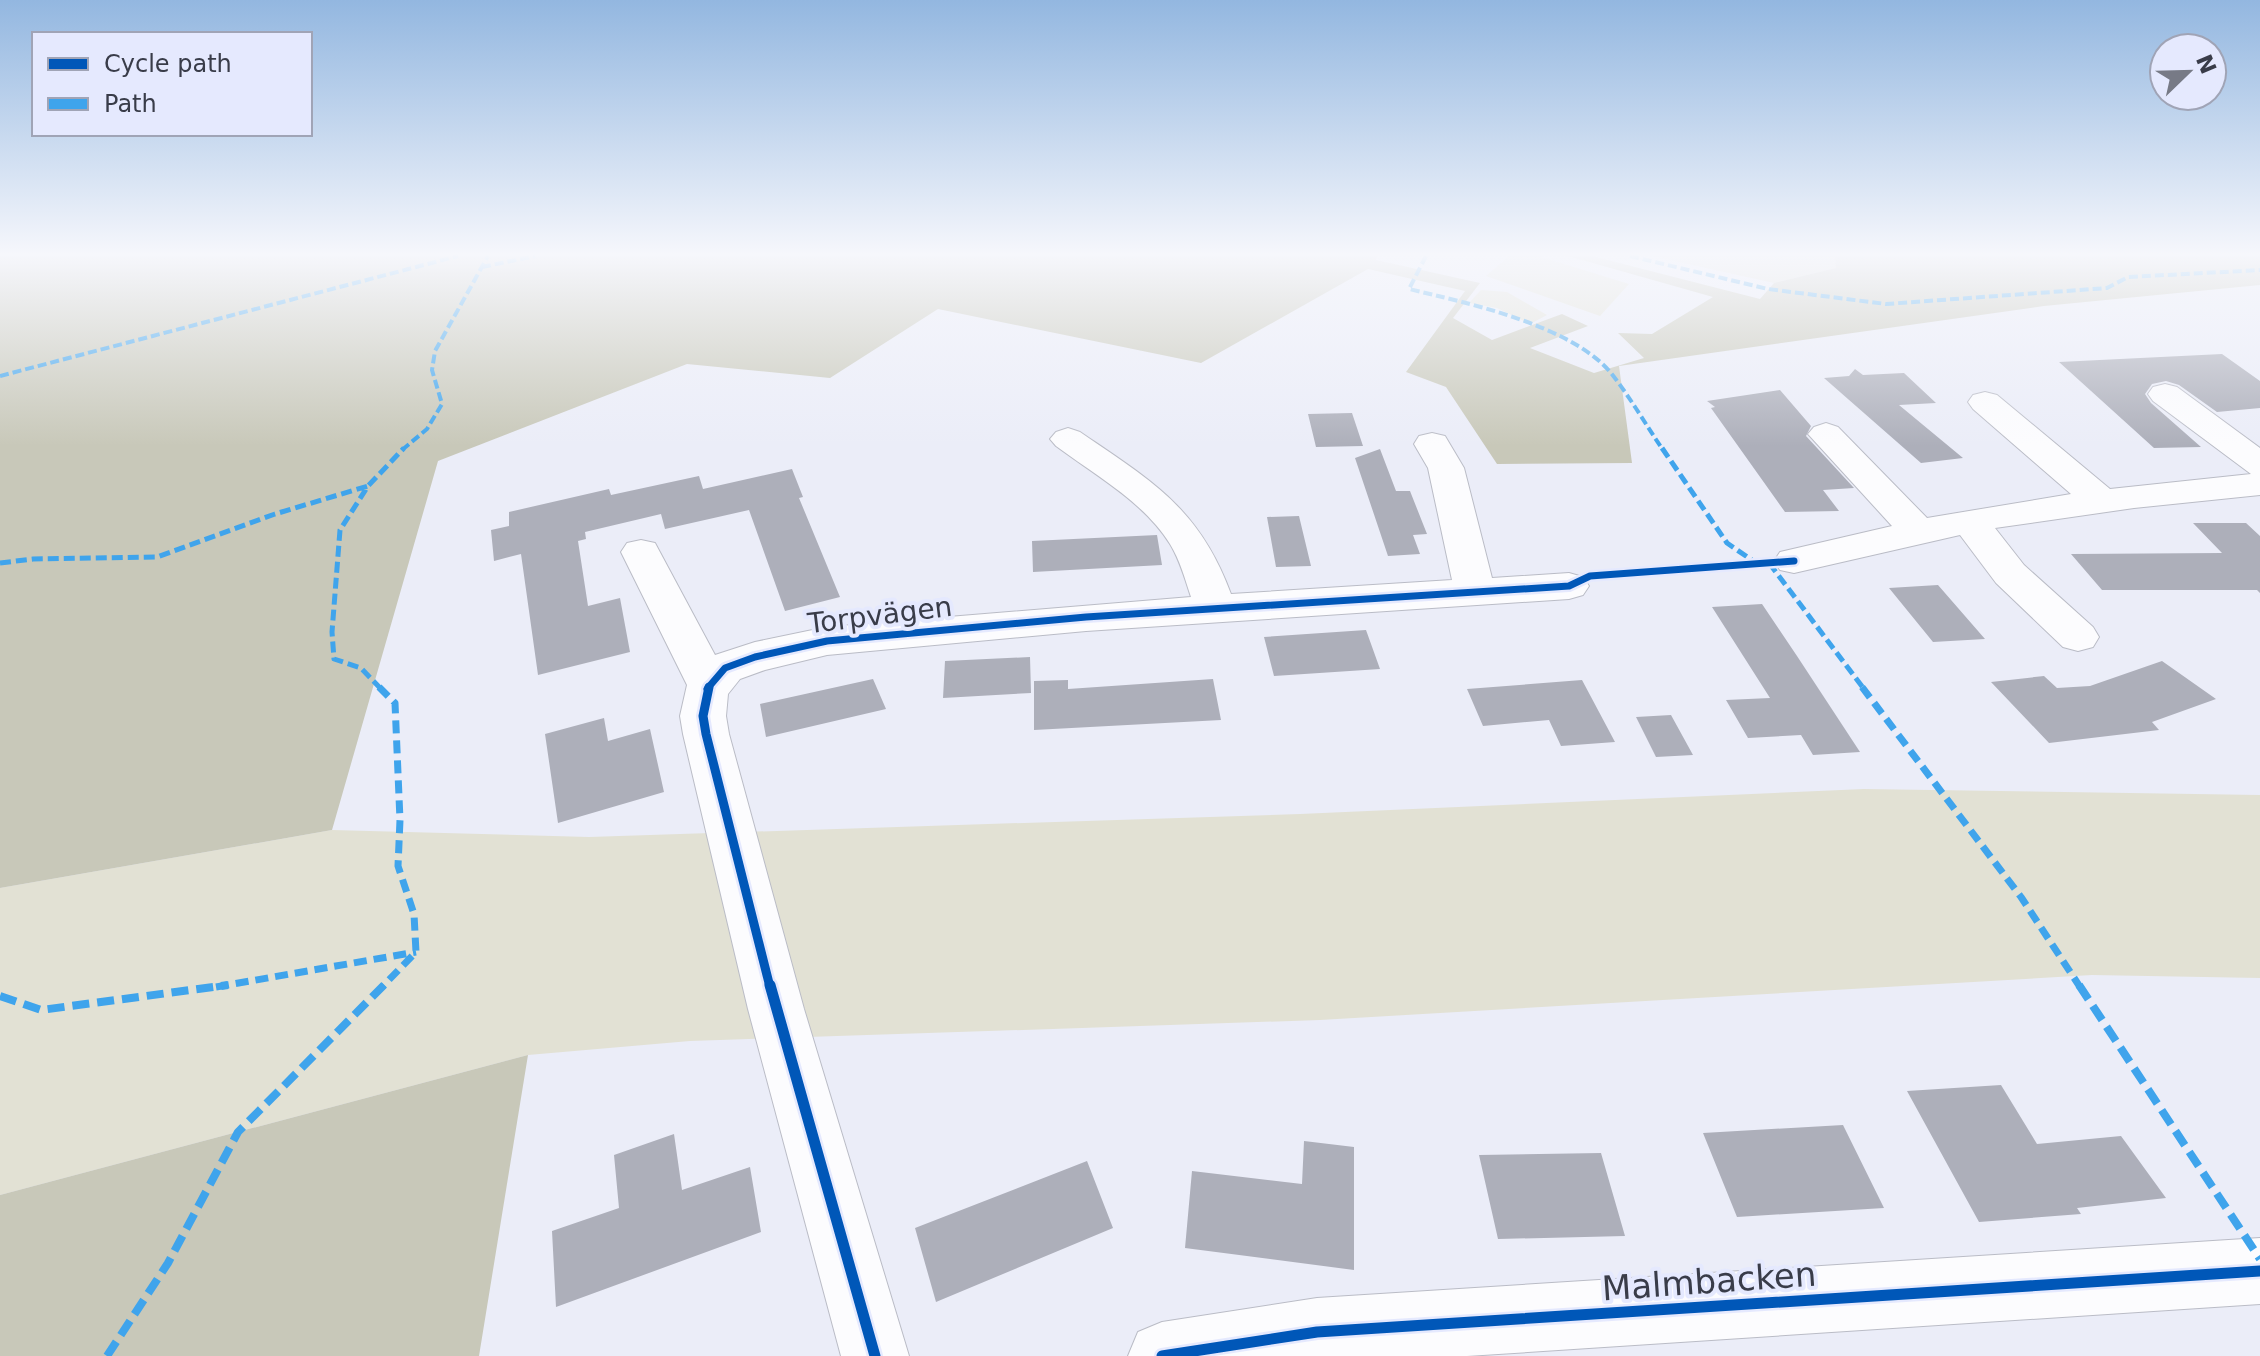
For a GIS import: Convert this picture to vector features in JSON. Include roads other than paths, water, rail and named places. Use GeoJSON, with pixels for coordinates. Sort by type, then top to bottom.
{"type":"FeatureCollection","features":[{"type":"Feature","properties":{"kind":"street"},"geometry":{"type":"LineString","coordinates":[[2165,394],[2260,465]]}},
{"type":"Feature","properties":{"kind":"street"},"geometry":{"type":"LineString","coordinates":[[1985,402],[2102,501]]}},
{"type":"Feature","properties":{"kind":"street"},"geometry":{"type":"LineString","coordinates":[[1826,434],[1919,532]]}},
{"type":"Feature","properties":{"kind":"street"},"geometry":{"type":"LineString","coordinates":[[1068,439],[1143,493],[1169,517],[1195,554],[1216,608]]}},
{"type":"Feature","properties":{"kind":"street"},"geometry":{"type":"LineString","coordinates":[[1432,444],[1446,468],[1475,592]]}},
{"type":"Feature","properties":{"kind":"street"},"geometry":{"type":"LineString","coordinates":[[1794,561],[1970,522],[2102,501],[2260,484]]}},
{"type":"Feature","properties":{"kind":"street"},"geometry":{"type":"LineString","coordinates":[[1970,522],[2010,574],[2078,637]]}},
{"type":"Feature","properties":{"kind":"street"},"geometry":{"type":"LineString","coordinates":[[641,552],[709,685],[703,702],[706,734],[776,1009],[875,1356]]}},
{"type":"Feature","properties":{"kind":"street","name":"Torpvägen"},"geometry":{"type":"LineString","coordinates":[[709,685],[714,677],[734,664],[827,641],[982,625],[1569,586]]}},
{"type":"Feature","properties":{"kind":"street","name":"Malmbacken"},"geometry":{"type":"LineString","coordinates":[[1162,1356],[1317,1332],[2260,1271]]}}]}
